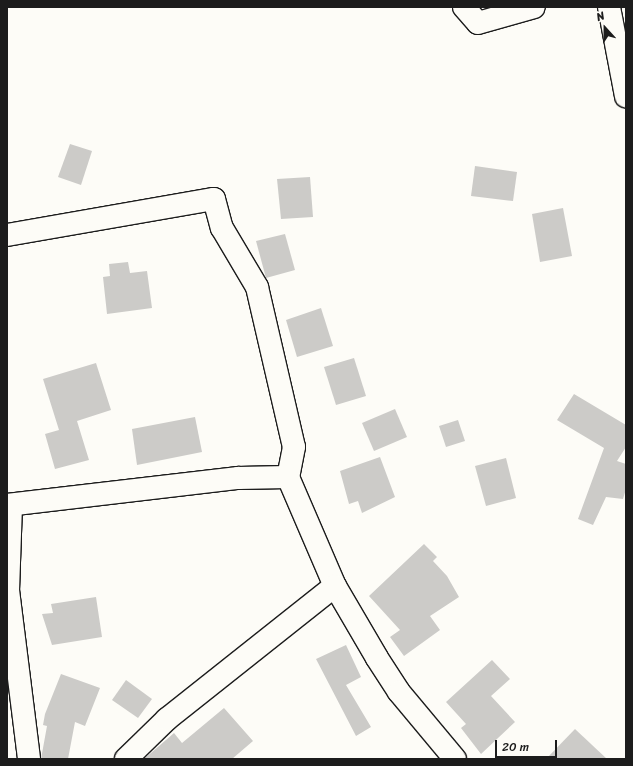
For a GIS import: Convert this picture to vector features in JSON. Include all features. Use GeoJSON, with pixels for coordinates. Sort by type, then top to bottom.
{"type":"FeatureCollection","features":[{"type":"Feature","properties":{"kind":"street"},"geometry":{"type":"LineString","coordinates":[[464,7],[478,22],[534,7]]}},
{"type":"Feature","properties":{"kind":"street"},"geometry":{"type":"LineString","coordinates":[[609,7],[626,96]]}},
{"type":"Feature","properties":{"kind":"street"},"geometry":{"type":"LineString","coordinates":[[7,234],[214,198],[222,228],[257,287],[294,446],[288,477],[335,586],[399,692],[455,759]]}},
{"type":"Feature","properties":{"kind":"street"},"geometry":{"type":"LineString","coordinates":[[29,759],[8,590],[9,505],[238,478],[288,477]]}},
{"type":"Feature","properties":{"kind":"street"},"geometry":{"type":"LineString","coordinates":[[126,759],[167,719],[335,586]]}},
{"type":"Feature","properties":{"kind":"building"},"geometry":{"type":"Polygon","coordinates":[[[70,144],[92,151],[81,185],[58,177],[70,144]]]}},
{"type":"Feature","properties":{"kind":"building"},"geometry":{"type":"Polygon","coordinates":[[[475,166],[517,172],[513,201],[471,196],[475,166]]]}},
{"type":"Feature","properties":{"kind":"building"},"geometry":{"type":"Polygon","coordinates":[[[310,177],[313,217],[281,219],[277,179],[310,177]]]}},
{"type":"Feature","properties":{"kind":"building"},"geometry":{"type":"Polygon","coordinates":[[[563,208],[572,256],[540,262],[532,214],[563,208]]]}},
{"type":"Feature","properties":{"kind":"building"},"geometry":{"type":"Polygon","coordinates":[[[285,234],[295,270],[266,278],[256,241],[285,234]]]}},
{"type":"Feature","properties":{"kind":"building"},"geometry":{"type":"Polygon","coordinates":[[[128,262],[130,273],[147,271],[152,308],[107,314],[103,277],[110,276],[109,264],[128,262]]]}},
{"type":"Feature","properties":{"kind":"building"},"geometry":{"type":"Polygon","coordinates":[[[321,308],[333,346],[297,357],[286,320],[321,308]]]}},
{"type":"Feature","properties":{"kind":"building"},"geometry":{"type":"Polygon","coordinates":[[[354,358],[366,396],[336,405],[324,367],[354,358]]]}},
{"type":"Feature","properties":{"kind":"building"},"geometry":{"type":"Polygon","coordinates":[[[96,363],[111,410],[77,421],[89,460],[55,469],[45,434],[59,430],[43,379],[96,363]]]}},
{"type":"Feature","properties":{"kind":"building"},"geometry":{"type":"Polygon","coordinates":[[[574,394],[626,425],[626,447],[617,461],[626,464],[626,489],[623,499],[606,497],[593,525],[578,519],[604,448],[557,420],[574,394]]]}},
{"type":"Feature","properties":{"kind":"building"},"geometry":{"type":"Polygon","coordinates":[[[395,409],[407,437],[374,451],[362,423],[395,409]]]}},
{"type":"Feature","properties":{"kind":"building"},"geometry":{"type":"Polygon","coordinates":[[[195,417],[202,452],[137,465],[132,429],[195,417]]]}},
{"type":"Feature","properties":{"kind":"building"},"geometry":{"type":"Polygon","coordinates":[[[458,420],[465,441],[446,447],[439,426],[458,420]]]}},
{"type":"Feature","properties":{"kind":"building"},"geometry":{"type":"Polygon","coordinates":[[[380,457],[395,497],[362,513],[358,501],[349,504],[340,471],[380,457]]]}},
{"type":"Feature","properties":{"kind":"building"},"geometry":{"type":"Polygon","coordinates":[[[506,458],[516,498],[486,506],[475,466],[506,458]]]}},
{"type":"Feature","properties":{"kind":"building"},"geometry":{"type":"Polygon","coordinates":[[[424,544],[437,557],[433,561],[447,576],[459,597],[430,616],[440,630],[404,656],[390,637],[400,630],[369,596],[424,544]]]}},
{"type":"Feature","properties":{"kind":"building"},"geometry":{"type":"Polygon","coordinates":[[[96,597],[102,637],[52,645],[42,614],[53,613],[51,604],[96,597]]]}},
{"type":"Feature","properties":{"kind":"building"},"geometry":{"type":"Polygon","coordinates":[[[346,645],[361,677],[346,685],[371,727],[356,736],[316,659],[346,645]]]}},
{"type":"Feature","properties":{"kind":"building"},"geometry":{"type":"Polygon","coordinates":[[[492,660],[510,679],[491,696],[515,722],[481,754],[461,728],[466,724],[446,702],[492,660]]]}},
{"type":"Feature","properties":{"kind":"building"},"geometry":{"type":"Polygon","coordinates":[[[61,674],[100,688],[85,726],[75,722],[68,759],[41,759],[47,726],[43,725],[45,714],[61,674]]]}},
{"type":"Feature","properties":{"kind":"building"},"geometry":{"type":"Polygon","coordinates":[[[126,680],[152,699],[138,718],[112,700],[126,680]]]}},
{"type":"Feature","properties":{"kind":"building"},"geometry":{"type":"Polygon","coordinates":[[[224,708],[253,741],[232,759],[144,759],[174,733],[182,743],[224,708]]]}},
{"type":"Feature","properties":{"kind":"building"},"geometry":{"type":"Polygon","coordinates":[[[575,729],[607,759],[546,759],[575,729]]]}}]}
